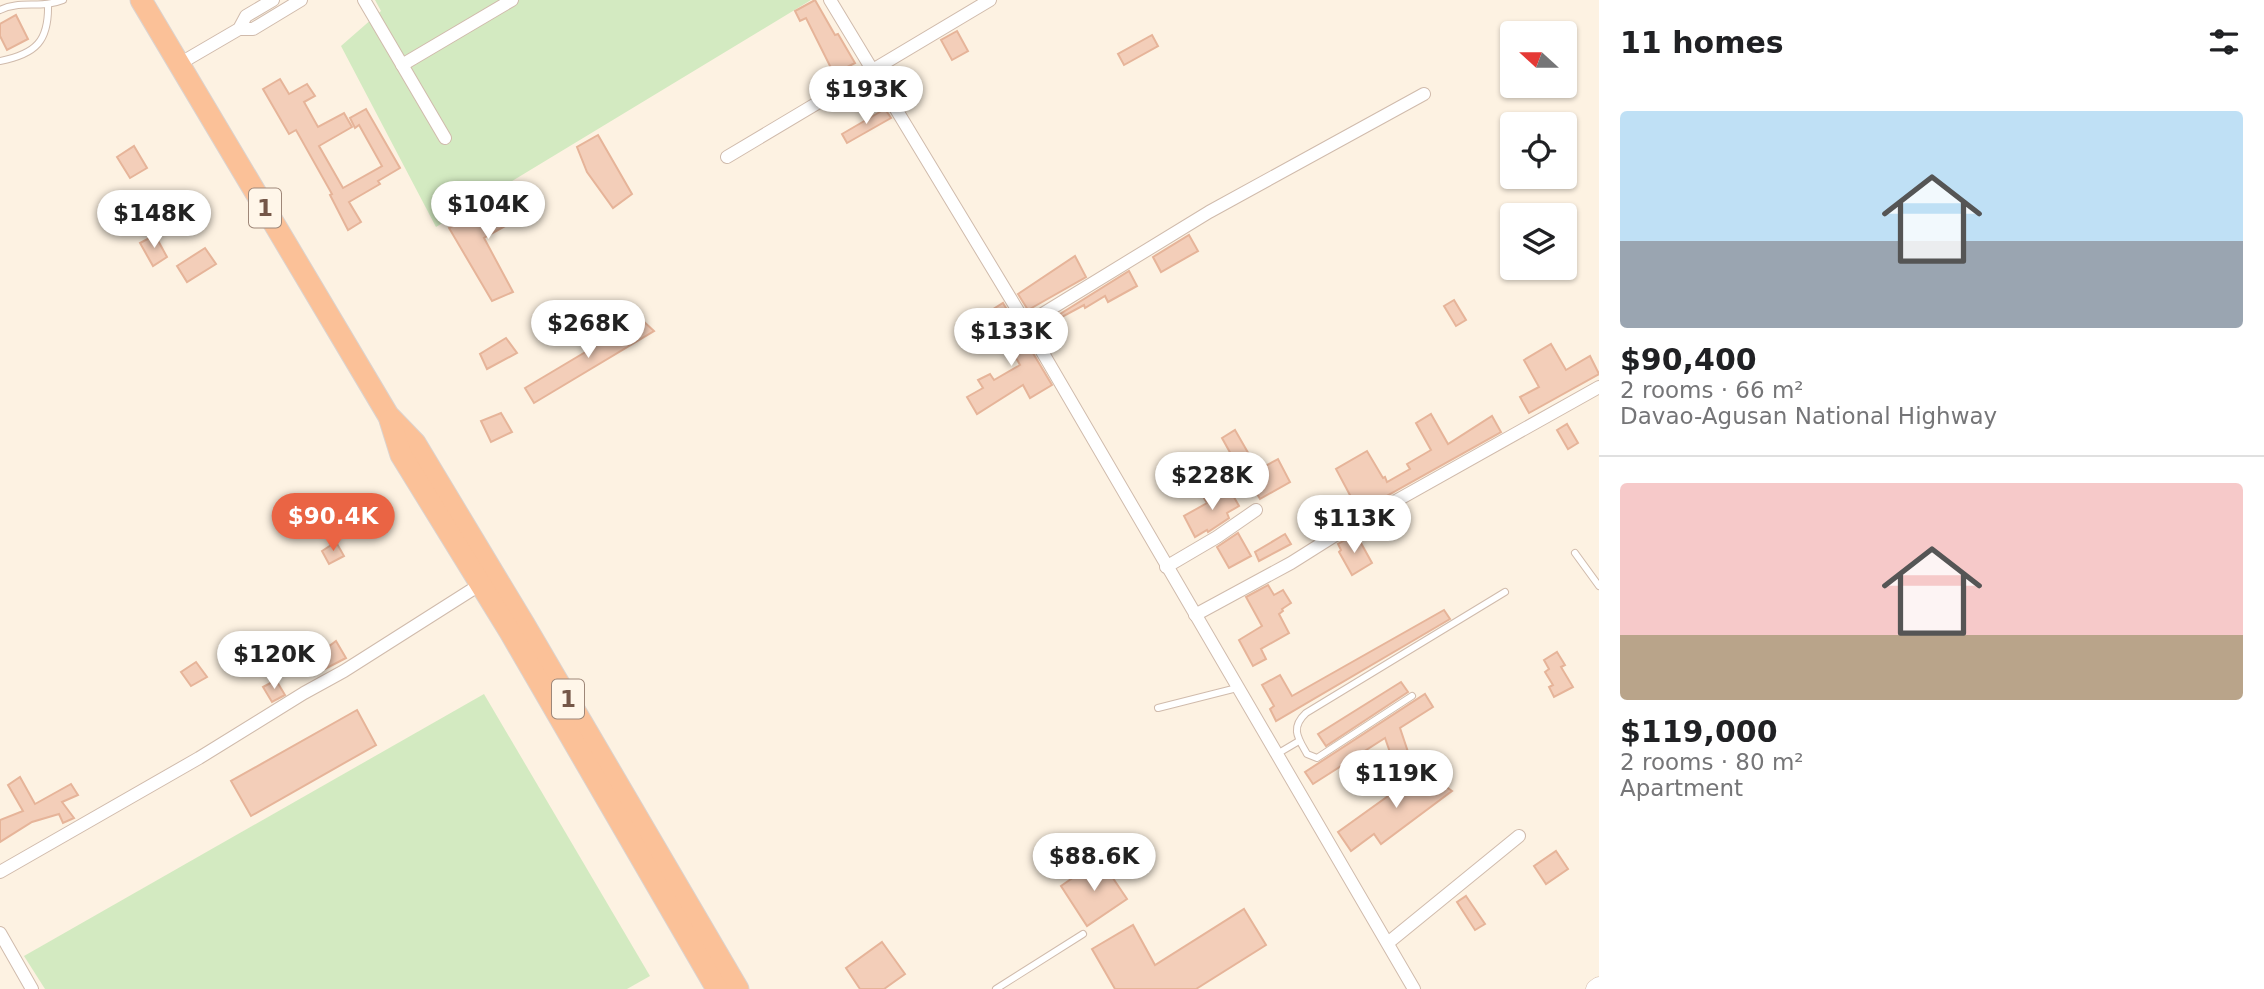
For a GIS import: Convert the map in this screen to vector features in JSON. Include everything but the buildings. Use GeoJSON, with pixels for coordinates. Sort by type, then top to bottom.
{"type":"FeatureCollection","features":[{"type":"Feature","properties":{"kind":"highway","name":"1"},"geometry":{"type":"LineString","coordinates":[[141,0],[388,415],[401,455],[481,584],[517,628],[738,989]]}},
{"type":"Feature","properties":{"kind":"highway","name":"1"},"geometry":{"type":"LineString","coordinates":[[388,415],[415,443],[717,989]]}},
{"type":"Feature","properties":{"kind":"street"},"geometry":{"type":"LineString","coordinates":[[239,29],[246,16],[273,0]]}},
{"type":"Feature","properties":{"kind":"street"},"geometry":{"type":"LineString","coordinates":[[179,64],[239,29],[253,29],[285,4],[302,0]]}},
{"type":"Feature","properties":{"kind":"street"},"geometry":{"type":"LineString","coordinates":[[364,0],[445,138]]}},
{"type":"Feature","properties":{"kind":"street"},"geometry":{"type":"LineString","coordinates":[[402,65],[512,0]]}},
{"type":"Feature","properties":{"kind":"street"},"geometry":{"type":"LineString","coordinates":[[830,0],[870,71],[1026,324],[1414,989]]}},
{"type":"Feature","properties":{"kind":"street"},"geometry":{"type":"LineString","coordinates":[[726,157],[990,0]]}},
{"type":"Feature","properties":{"kind":"street"},"geometry":{"type":"LineString","coordinates":[[1026,324],[1209,212],[1424,94]]}},
{"type":"Feature","properties":{"kind":"street"},"geometry":{"type":"LineString","coordinates":[[1195,615],[1291,564],[1337,534],[1599,387]]}},
{"type":"Feature","properties":{"kind":"street"},"geometry":{"type":"LineString","coordinates":[[1166,566],[1217,537],[1256,510]]}},
{"type":"Feature","properties":{"kind":"street"},"geometry":{"type":"LineString","coordinates":[[0,872],[199,758],[344,671],[481,584]]}},
{"type":"Feature","properties":{"kind":"street"},"geometry":{"type":"LineString","coordinates":[[1389,942],[1519,836]]}},
{"type":"Feature","properties":{"kind":"street"},"geometry":{"type":"LineString","coordinates":[[0,933],[32,989]]}},
{"type":"Feature","properties":{"kind":"lane"},"geometry":{"type":"LineString","coordinates":[[0,9],[17,1],[48,4],[62,0]]}},
{"type":"Feature","properties":{"kind":"lane"},"geometry":{"type":"LineString","coordinates":[[0,61],[31,52],[39,45],[49,17],[48,4]]}},
{"type":"Feature","properties":{"kind":"lane"},"geometry":{"type":"LineString","coordinates":[[1575,553],[1599,586]]}},
{"type":"Feature","properties":{"kind":"lane"},"geometry":{"type":"LineString","coordinates":[[1412,696],[1317,758],[1307,754],[1296,735],[1296,727],[1306,713],[1505,592]]}},
{"type":"Feature","properties":{"kind":"lane"},"geometry":{"type":"LineString","coordinates":[[1158,708],[1238,688]]}},
{"type":"Feature","properties":{"kind":"lane"},"geometry":{"type":"LineString","coordinates":[[1278,754],[1299,741]]}},
{"type":"Feature","properties":{"kind":"lane"},"geometry":{"type":"LineString","coordinates":[[996,989],[1083,934]]}},
{"type":"Feature","properties":{"kind":"green space"},"geometry":{"type":"Polygon","coordinates":[[[375,0],[811,0],[436,227],[341,46],[381,11],[375,0]]]}},
{"type":"Feature","properties":{"kind":"green space"},"geometry":{"type":"Polygon","coordinates":[[[484,694],[650,976],[627,989],[45,989],[24,956],[484,694]]]}}]}
